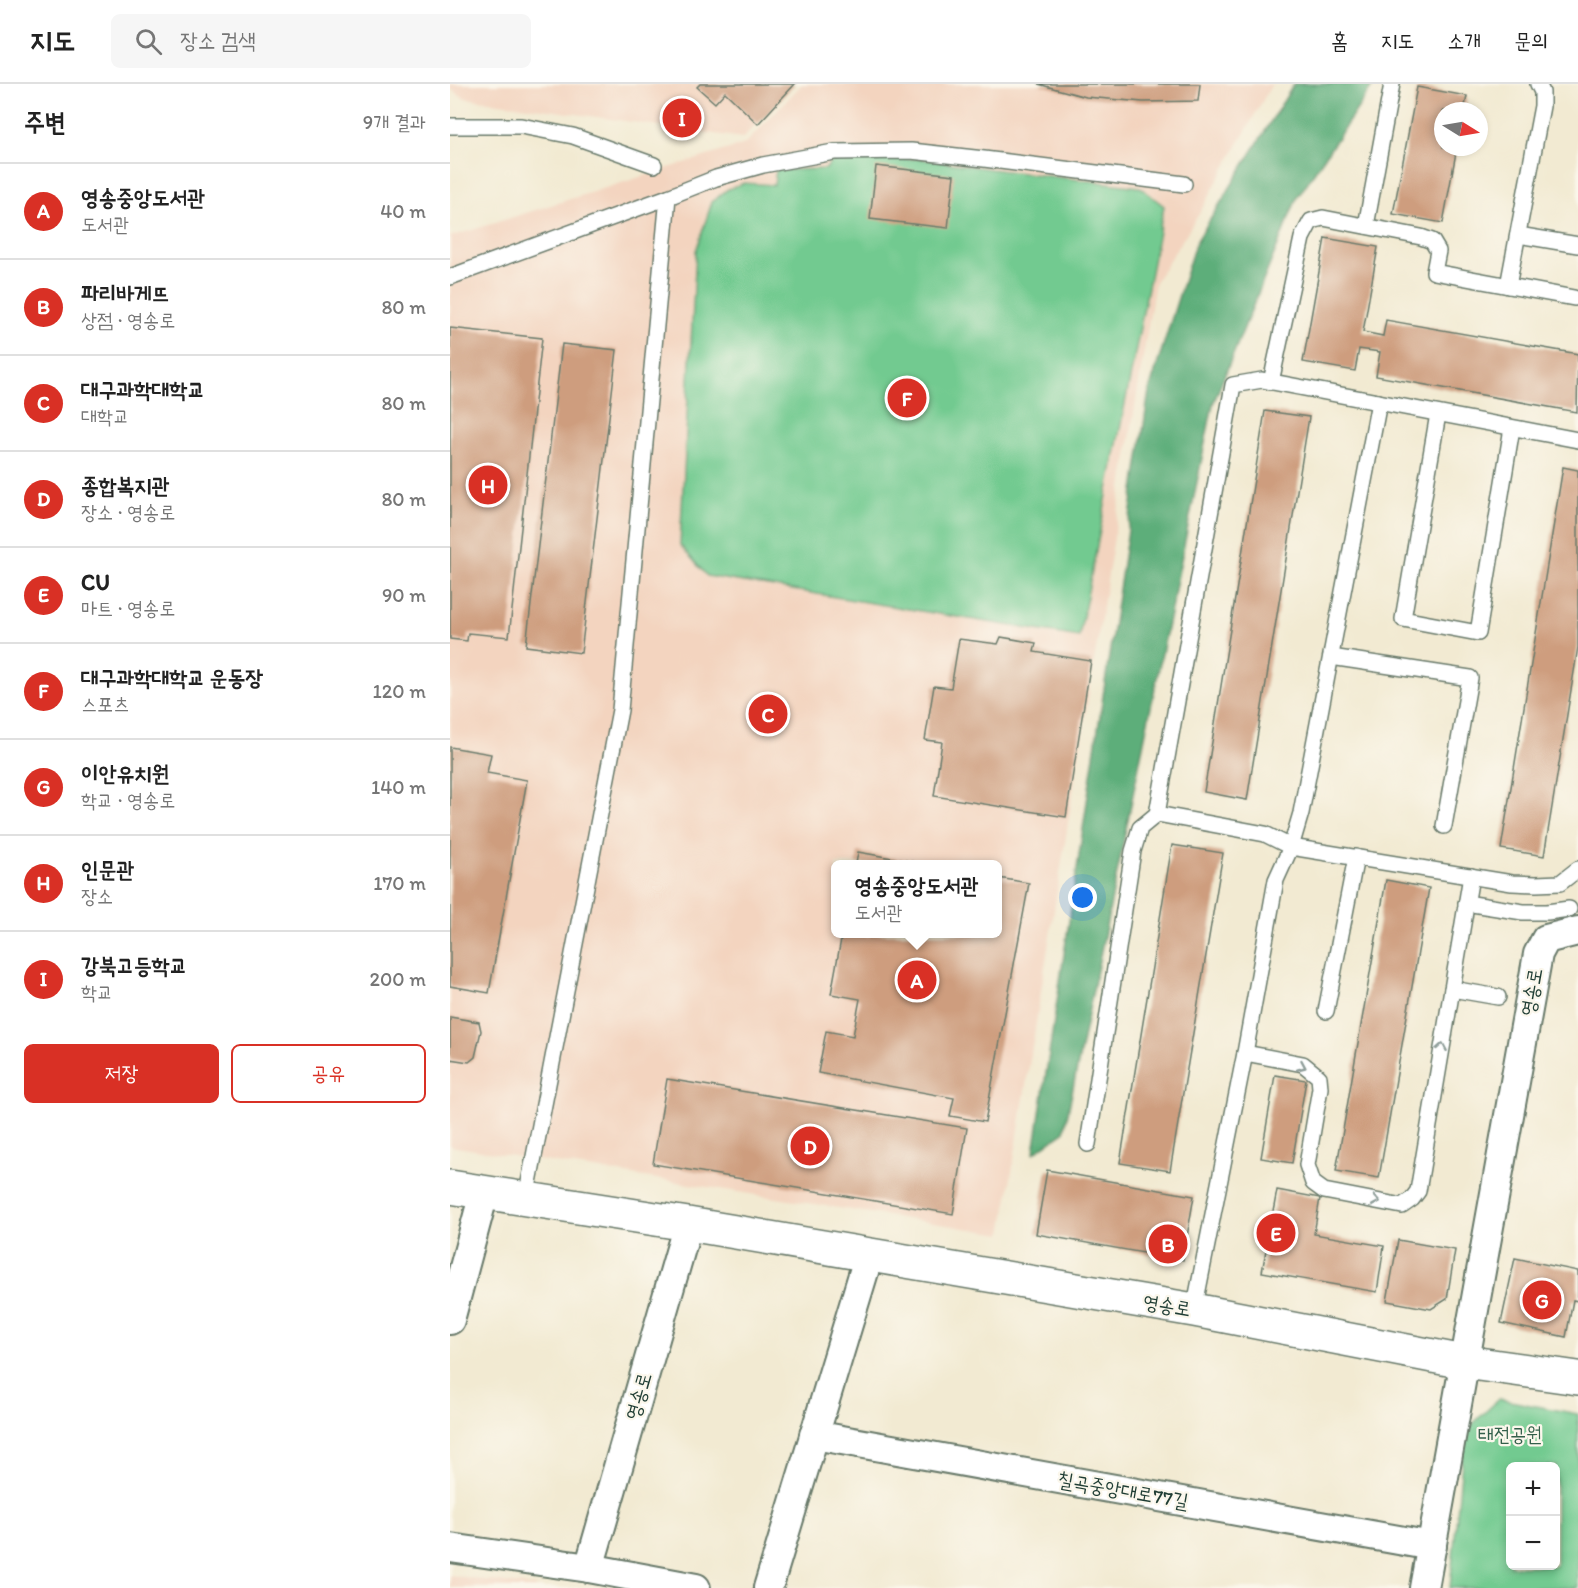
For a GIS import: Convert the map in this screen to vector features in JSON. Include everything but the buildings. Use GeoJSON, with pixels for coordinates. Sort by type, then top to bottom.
{"type":"FeatureCollection","features":[{"type":"Feature","properties":{"kind":"main road","name":"영송로"},"geometry":{"type":"LineString","coordinates":[[450,1187],[688,1224],[1194,1310],[1464,1362],[1578,1378]]}},
{"type":"Feature","properties":{"kind":"street","name":"영송로"},"geometry":{"type":"LineString","coordinates":[[1464,1362],[1538,954],[1546,939],[1574,920]]}},
{"type":"Feature","properties":{"kind":"street"},"geometry":{"type":"LineString","coordinates":[[450,1320],[484,1193]]}},
{"type":"Feature","properties":{"kind":"street","name":"영송로"},"geometry":{"type":"LineString","coordinates":[[589,1568],[688,1224]]}},
{"type":"Feature","properties":{"kind":"street"},"geometry":{"type":"LineString","coordinates":[[768,1588],[869,1255]]}},
{"type":"Feature","properties":{"kind":"street"},"geometry":{"type":"LineString","coordinates":[[1424,1588],[1464,1362]]}},
{"type":"Feature","properties":{"kind":"street","name":"칠곡중앙대로77길"},"geometry":{"type":"LineString","coordinates":[[814,1435],[1432,1546]]}},
{"type":"Feature","properties":{"kind":"street"},"geometry":{"type":"LineString","coordinates":[[450,1548],[589,1568],[696,1588]]}},
{"type":"Feature","properties":{"kind":"lane"},"geometry":{"type":"LineString","coordinates":[[1366,226],[1392,84]]}},
{"type":"Feature","properties":{"kind":"lane"},"geometry":{"type":"LineString","coordinates":[[1508,286],[1542,106],[1542,92],[1538,84]]}},
{"type":"Feature","properties":{"kind":"lane"},"geometry":{"type":"LineString","coordinates":[[450,126],[521,126],[573,136],[654,165]]}},
{"type":"Feature","properties":{"kind":"lane"},"geometry":{"type":"LineString","coordinates":[[450,277],[716,178],[763,165],[834,152],[911,151],[1184,184]]}},
{"type":"Feature","properties":{"kind":"lane"},"geometry":{"type":"LineString","coordinates":[[526,1198],[620,710],[669,197]]}},
{"type":"Feature","properties":{"kind":"lane"},"geometry":{"type":"LineString","coordinates":[[1271,382],[1302,237],[1311,221],[1323,218],[1421,237],[1432,241],[1438,251],[1434,272],[1574,298]]}},
{"type":"Feature","properties":{"kind":"lane"},"geometry":{"type":"LineString","coordinates":[[1518,235],[1578,245]]}},
{"type":"Feature","properties":{"kind":"lane"},"geometry":{"type":"LineString","coordinates":[[1088,1144],[1133,851],[1140,828],[1156,814],[1233,385],[1263,380],[1578,440]]}},
{"type":"Feature","properties":{"kind":"lane"},"geometry":{"type":"LineString","coordinates":[[1194,1310],[1245,1053],[1276,880],[1291,847],[1301,813],[1379,402]]}},
{"type":"Feature","properties":{"kind":"lane"},"geometry":{"type":"LineString","coordinates":[[1438,414],[1403,619],[1478,633],[1512,429]]}},
{"type":"Feature","properties":{"kind":"lane"},"geometry":{"type":"LineString","coordinates":[[1331,657],[1470,678],[1444,826]]}},
{"type":"Feature","properties":{"kind":"lane"},"geometry":{"type":"LineString","coordinates":[[1156,814],[1265,834],[1291,847],[1512,883],[1560,883],[1578,869]]}},
{"type":"Feature","properties":{"kind":"lane"},"geometry":{"type":"LineString","coordinates":[[1326,1011],[1356,857]]}},
{"type":"Feature","properties":{"kind":"lane"},"geometry":{"type":"LineString","coordinates":[[1245,1053],[1303,1064],[1319,1077],[1320,1088],[1307,1165],[1313,1183],[1324,1191],[1402,1206],[1412,1199],[1418,1191],[1471,876]]}},
{"type":"Feature","properties":{"kind":"lane"},"geometry":{"type":"LineString","coordinates":[[1467,903],[1523,912],[1546,912],[1574,920]]}},
{"type":"Feature","properties":{"kind":"lane"},"geometry":{"type":"LineString","coordinates":[[1452,989],[1498,998]]}},
{"type":"Feature","properties":{"kind":"shaded area"},"geometry":{"type":"Polygon","coordinates":[[[450,84],[793,84],[743,138],[465,98],[450,89],[450,84]]]}},
{"type":"Feature","properties":{"kind":"shaded area"},"geometry":{"type":"Polygon","coordinates":[[[802,84],[1272,84],[1199,214],[1155,282],[1002,1234],[450,1146],[450,237],[745,144],[802,84]]]}},
{"type":"Feature","properties":{"kind":"shaded area"},"geometry":{"type":"Polygon","coordinates":[[[450,1575],[541,1588],[450,1588],[450,1575]]]}},
{"type":"Feature","properties":{"kind":"green space"},"geometry":{"type":"Polygon","coordinates":[[[1294,84],[1374,84],[1297,198],[1213,404],[1064,1132],[1034,1153],[1149,391],[1195,244],[1294,84]]]}},
{"type":"Feature","properties":{"kind":"green space"},"geometry":{"type":"Polygon","coordinates":[[[851,158],[922,159],[1140,187],[1164,206],[1079,637],[707,576],[680,545],[696,251],[712,202],[728,189],[744,183],[774,185],[776,170],[826,169],[831,161],[851,158]]]}},
{"type":"Feature","properties":{"kind":"green space","name":"태전공원"},"geometry":{"type":"Polygon","coordinates":[[[1499,1399],[1578,1414],[1578,1588],[1450,1588],[1465,1431],[1499,1399]]]}},
{"type":"Feature","properties":{"kind":"place","name":"강북고등학교"},"geometry":{"type":"Point","coordinates":[682,118]}},
{"type":"Feature","properties":{"kind":"place","name":"대구과학대학교 운동장"},"geometry":{"type":"Point","coordinates":[907,398]}},
{"type":"Feature","properties":{"kind":"place","name":"인문관"},"geometry":{"type":"Point","coordinates":[488,485]}},
{"type":"Feature","properties":{"kind":"place","name":"대구과학대학교"},"geometry":{"type":"Point","coordinates":[768,714]}},
{"type":"Feature","properties":{"kind":"place","name":"영송중앙도서관"},"geometry":{"type":"Point","coordinates":[917,980]}},
{"type":"Feature","properties":{"kind":"place","name":"종합복지관"},"geometry":{"type":"Point","coordinates":[810,1146]}},
{"type":"Feature","properties":{"kind":"place","name":"CU"},"geometry":{"type":"Point","coordinates":[1276,1233]}},
{"type":"Feature","properties":{"kind":"place","name":"파리바게뜨"},"geometry":{"type":"Point","coordinates":[1168,1244]}},
{"type":"Feature","properties":{"kind":"place","name":"이안유치원"},"geometry":{"type":"Point","coordinates":[1542,1300]}}]}
